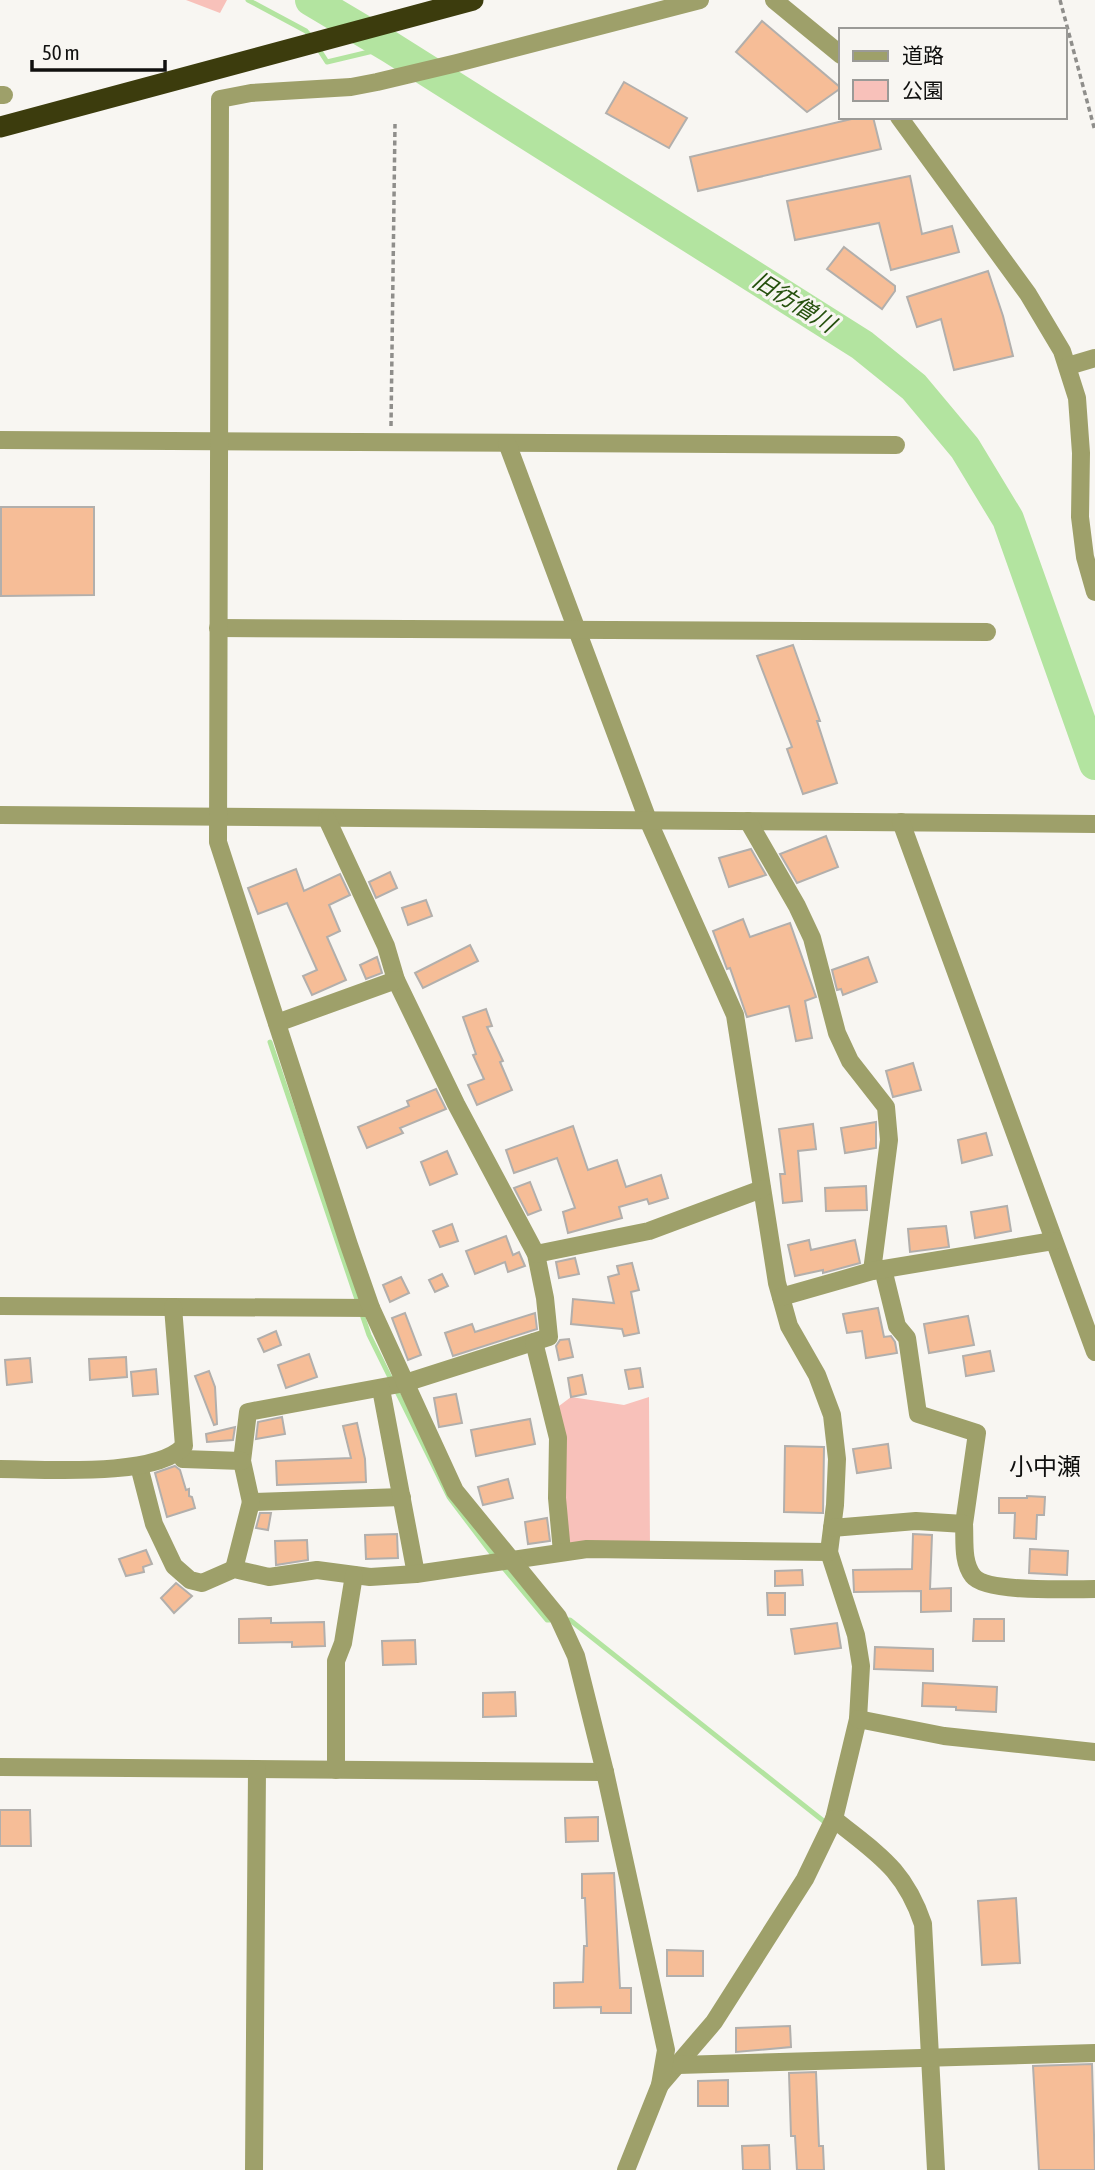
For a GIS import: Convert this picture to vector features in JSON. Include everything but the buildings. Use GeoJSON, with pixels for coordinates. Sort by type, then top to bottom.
{"type":"FeatureCollection","features":[{"type":"Feature","properties":{"kind":"highway"},"geometry":{"type":"LineString","coordinates":[[0,127],[473,0]]}},
{"type":"Feature","properties":{"kind":"street"},"geometry":{"type":"LineString","coordinates":[[626,2170],[660,2085],[666,2050],[605,1772],[576,1656],[558,1617],[455,1491],[371,1308],[218,842],[220,99],[251,93],[351,87],[457,64],[670,4],[700,0]]}},
{"type":"Feature","properties":{"kind":"street"},"geometry":{"type":"LineString","coordinates":[[774,0],[839,53]]}},
{"type":"Feature","properties":{"kind":"street"},"geometry":{"type":"LineString","coordinates":[[899,119],[1028,294],[1052,330],[1068,366],[1077,398],[1080,428],[1082,539],[1095,592]]}},
{"type":"Feature","properties":{"kind":"street"},"geometry":{"type":"LineString","coordinates":[[1068,366],[1095,358]]}},
{"type":"Feature","properties":{"kind":"street"},"geometry":{"type":"LineString","coordinates":[[0,440],[896,445]]}},
{"type":"Feature","properties":{"kind":"street"},"geometry":{"type":"LineString","coordinates":[[507,443],[648,820],[735,1014],[781,1297],[789,1326],[817,1375],[832,1415],[837,1459],[829,1552],[856,1635],[861,1666],[858,1719],[834,1819],[805,1879],[719,2015],[660,2085]]}},
{"type":"Feature","properties":{"kind":"street"},"geometry":{"type":"LineString","coordinates":[[218,628],[987,632]]}},
{"type":"Feature","properties":{"kind":"street"},"geometry":{"type":"LineString","coordinates":[[0,815],[1095,824]]}},
{"type":"Feature","properties":{"kind":"street"},"geometry":{"type":"LineString","coordinates":[[234,1569],[251,1502],[242,1461],[248,1412],[381,1389],[549,1337],[536,1254],[456,1104],[396,980],[386,946],[327,819]]}},
{"type":"Feature","properties":{"kind":"street"},"geometry":{"type":"LineString","coordinates":[[748,821],[797,906],[812,938],[837,1033],[850,1061],[886,1107],[889,1140],[877,1270],[897,1326],[907,1338],[918,1414],[977,1433],[964,1524],[965,1557],[972,1575],[980,1583],[1027,1589],[1095,1589]]}},
{"type":"Feature","properties":{"kind":"street"},"geometry":{"type":"LineString","coordinates":[[901,822],[1095,1352]]}},
{"type":"Feature","properties":{"kind":"street"},"geometry":{"type":"LineString","coordinates":[[276,1023],[396,980]]}},
{"type":"Feature","properties":{"kind":"street"},"geometry":{"type":"LineString","coordinates":[[536,1254],[649,1230],[762,1189]]}},
{"type":"Feature","properties":{"kind":"street"},"geometry":{"type":"LineString","coordinates":[[781,1297],[877,1270],[1053,1241]]}},
{"type":"Feature","properties":{"kind":"street"},"geometry":{"type":"LineString","coordinates":[[0,1306],[371,1308]]}},
{"type":"Feature","properties":{"kind":"street"},"geometry":{"type":"LineString","coordinates":[[0,1469],[85,1470],[139,1466],[178,1452],[184,1446],[173,1307]]}},
{"type":"Feature","properties":{"kind":"street"},"geometry":{"type":"LineString","coordinates":[[534,1342],[558,1438],[557,1498],[562,1552]]}},
{"type":"Feature","properties":{"kind":"street"},"geometry":{"type":"LineString","coordinates":[[381,1389],[416,1574]]}},
{"type":"Feature","properties":{"kind":"street"},"geometry":{"type":"LineString","coordinates":[[178,1452],[183,1459],[242,1461]]}},
{"type":"Feature","properties":{"kind":"street"},"geometry":{"type":"LineString","coordinates":[[139,1466],[154,1524],[174,1566],[190,1580],[202,1583],[234,1569],[269,1577],[317,1570],[370,1577],[416,1574],[587,1549],[829,1552]]}},
{"type":"Feature","properties":{"kind":"street"},"geometry":{"type":"LineString","coordinates":[[251,1502],[402,1497]]}},
{"type":"Feature","properties":{"kind":"street"},"geometry":{"type":"LineString","coordinates":[[832,1528],[916,1521],[964,1524]]}},
{"type":"Feature","properties":{"kind":"street"},"geometry":{"type":"LineString","coordinates":[[336,1770],[336,1661],[343,1643],[354,1575]]}},
{"type":"Feature","properties":{"kind":"street"},"geometry":{"type":"LineString","coordinates":[[858,1719],[944,1736],[1095,1752]]}},
{"type":"Feature","properties":{"kind":"street"},"geometry":{"type":"LineString","coordinates":[[0,1767],[605,1772]]}},
{"type":"Feature","properties":{"kind":"street"},"geometry":{"type":"LineString","coordinates":[[254,2170],[257,1769]]}},
{"type":"Feature","properties":{"kind":"street"},"geometry":{"type":"LineString","coordinates":[[834,1819],[892,1867],[907,1887],[923,1924],[936,2170]]}},
{"type":"Feature","properties":{"kind":"street"},"geometry":{"type":"LineString","coordinates":[[678,2065],[1095,2053]]}},
{"type":"Feature","properties":{"kind":"path"},"geometry":{"type":"LineString","coordinates":[[1060,0],[1095,130]]}},
{"type":"Feature","properties":{"kind":"path"},"geometry":{"type":"LineString","coordinates":[[391,442],[395,124]]}},
{"type":"Feature","properties":{"kind":"green space"},"geometry":{"type":"Polygon","coordinates":[[[186,0],[227,0],[220,13],[186,0]]]}},
{"type":"Feature","properties":{"kind":"green space"},"geometry":{"type":"Polygon","coordinates":[[[571,1397],[624,1405],[649,1397],[650,1548],[563,1547],[551,1412],[571,1397]]]}},
{"type":"Feature","properties":{"kind":"waterway"},"geometry":{"type":"LineString","coordinates":[[248,0],[306,31],[311,37]]}},
{"type":"Feature","properties":{"kind":"waterway","name":"旧彷僧川"},"geometry":{"type":"LineString","coordinates":[[311,0],[862,345],[914,387],[965,448],[1008,519],[1095,764]]}},
{"type":"Feature","properties":{"kind":"waterway"},"geometry":{"type":"LineString","coordinates":[[318,48],[327,62],[390,47]]}},
{"type":"Feature","properties":{"kind":"waterway"},"geometry":{"type":"LineString","coordinates":[[270,1042],[369,1335],[449,1497],[496,1559]]}},
{"type":"Feature","properties":{"kind":"waterway"},"geometry":{"type":"LineString","coordinates":[[502,1566],[547,1620],[554,1620]]}},
{"type":"Feature","properties":{"kind":"waterway"},"geometry":{"type":"LineString","coordinates":[[564,1620],[570,1620],[826,1823]]}},
{"type":"Feature","properties":{"kind":"district","name":"小中瀬"},"geometry":{"type":"Point","coordinates":[1045,1466]}}]}
